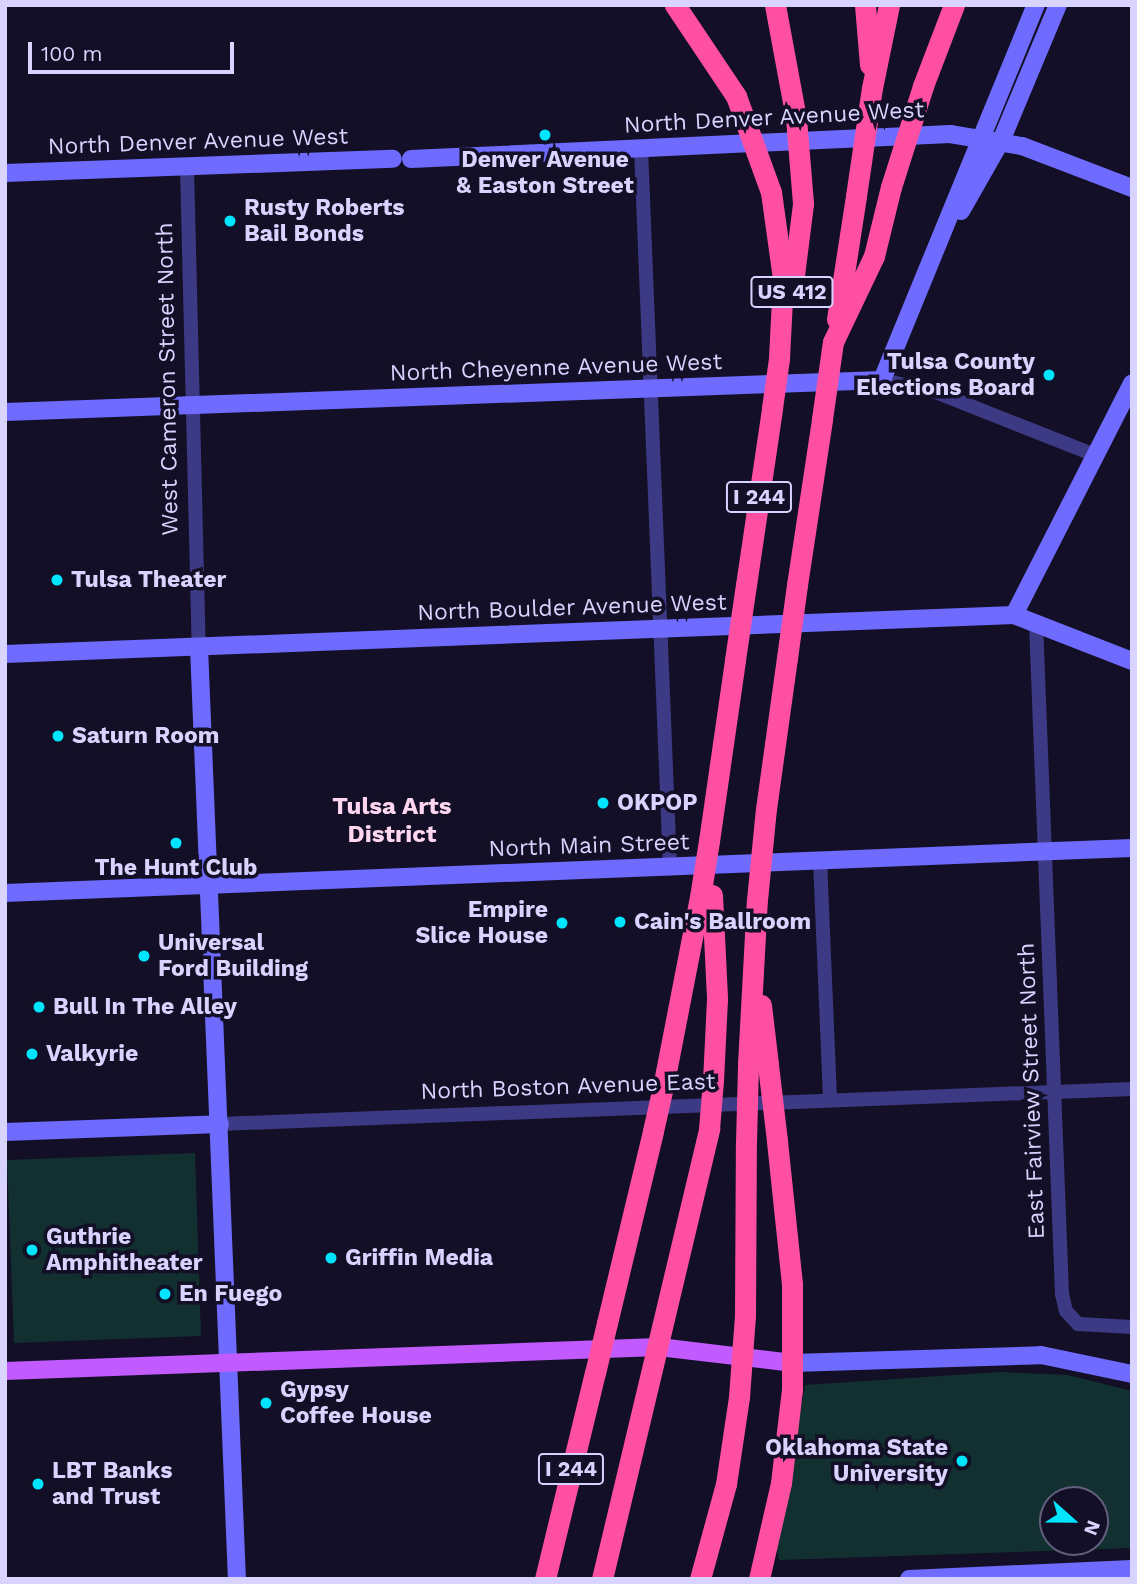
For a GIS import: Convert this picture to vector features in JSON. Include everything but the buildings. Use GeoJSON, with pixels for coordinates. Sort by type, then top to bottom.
{"type":"FeatureCollection","features":[{"type":"Feature","properties":{"kind":"highway","name":"I 244"},"geometry":{"type":"LineString","coordinates":[[547,1572],[653,1131],[706,896],[709,841],[779,359],[783,279],[771,192],[736,96],[675,5]]}},
{"type":"Feature","properties":{"kind":"highway","name":"US 412"},"geometry":{"type":"LineString","coordinates":[[775,5],[796,118],[803,204],[779,359]]}},
{"type":"Feature","properties":{"kind":"highway"},"geometry":{"type":"LineString","coordinates":[[788,5],[795,42],[796,118]]}},
{"type":"Feature","properties":{"kind":"highway"},"geometry":{"type":"LineString","coordinates":[[864,5],[872,88]]}},
{"type":"Feature","properties":{"kind":"highway","name":"I 244"},"geometry":{"type":"LineString","coordinates":[[700,1579],[710,1546],[739,1397],[745,1316],[746,1142],[758,1064],[754,936],[766,809],[821,419],[872,88],[889,5]]}},
{"type":"Feature","properties":{"kind":"highway"},"geometry":{"type":"LineString","coordinates":[[833,342],[874,256],[891,187],[923,86],[954,5]]}},
{"type":"Feature","properties":{"kind":"highway"},"geometry":{"type":"LineString","coordinates":[[602,1579],[709,1129],[717,999],[706,896]]}},
{"type":"Feature","properties":{"kind":"highway"},"geometry":{"type":"LineString","coordinates":[[758,1064],[777,1141],[789,1242],[793,1363],[781,1483],[759,1579]]}},
{"type":"Feature","properties":{"kind":"main road"},"geometry":{"type":"LineString","coordinates":[[5,1371],[659,1347],[793,1363]]}},
{"type":"Feature","properties":{"kind":"street"},"geometry":{"type":"LineString","coordinates":[[882,380],[1036,5]]}},
{"type":"Feature","properties":{"kind":"street"},"geometry":{"type":"LineString","coordinates":[[936,250],[1002,141],[1058,5]]}},
{"type":"Feature","properties":{"kind":"street","name":"North Denver Avenue West"},"geometry":{"type":"LineString","coordinates":[[5,173],[982,137],[1002,141],[1132,188]]}},
{"type":"Feature","properties":{"kind":"street"},"geometry":{"type":"LineString","coordinates":[[641,149],[670,868]]}},
{"type":"Feature","properties":{"kind":"street","name":"West Cameron Street North"},"geometry":{"type":"LineString","coordinates":[[187,167],[207,884],[220,1124],[237,1579]]}},
{"type":"Feature","properties":{"kind":"street","name":"North Cheyenne Avenue West"},"geometry":{"type":"LineString","coordinates":[[5,412],[882,380],[933,391],[1095,455]]}},
{"type":"Feature","properties":{"kind":"street"},"geometry":{"type":"LineString","coordinates":[[1014,615],[1132,383]]}},
{"type":"Feature","properties":{"kind":"street","name":"North Boulder Avenue West"},"geometry":{"type":"LineString","coordinates":[[5,654],[1014,615],[1132,661]]}},
{"type":"Feature","properties":{"kind":"street","name":"East Fairview Street North"},"geometry":{"type":"LineString","coordinates":[[1036,623],[1047,851],[1062,1294],[1066,1311],[1078,1324],[1132,1328]]}},
{"type":"Feature","properties":{"kind":"street","name":"North Main Street"},"geometry":{"type":"LineString","coordinates":[[5,893],[1132,848]]}},
{"type":"Feature","properties":{"kind":"street"},"geometry":{"type":"LineString","coordinates":[[820,860],[830,1100]]}},
{"type":"Feature","properties":{"kind":"street","name":"North Boston Avenue East"},"geometry":{"type":"LineString","coordinates":[[5,1132],[1132,1089]]}},
{"type":"Feature","properties":{"kind":"street"},"geometry":{"type":"LineString","coordinates":[[793,1363],[1041,1355],[1132,1374]]}},
{"type":"Feature","properties":{"kind":"street"},"geometry":{"type":"LineString","coordinates":[[909,1579],[1132,1569]]}},
{"type":"Feature","properties":{"kind":"green space"},"geometry":{"type":"Polygon","coordinates":[[[195,1153],[201,1336],[14,1343],[7,1160],[195,1153]]]}},
{"type":"Feature","properties":{"kind":"green space","name":"Oklahoma State University"},"geometry":{"type":"Polygon","coordinates":[[[1000,1372],[1068,1375],[1132,1391],[1132,1548],[1109,1549],[1109,1486],[1039,1486],[1039,1551],[779,1560],[776,1545],[805,1385],[1000,1372]]]}},
{"type":"Feature","properties":{"kind":"place","name":"Denver Avenue & Easton Street"},"geometry":{"type":"Point","coordinates":[545,135]}},
{"type":"Feature","properties":{"kind":"place","name":"Rusty Roberts Bail Bonds"},"geometry":{"type":"Point","coordinates":[230,221]}},
{"type":"Feature","properties":{"kind":"place","name":"Tulsa County Elections Board"},"geometry":{"type":"Point","coordinates":[1049,375]}},
{"type":"Feature","properties":{"kind":"place","name":"Tulsa Theater"},"geometry":{"type":"Point","coordinates":[57,580]}},
{"type":"Feature","properties":{"kind":"place","name":"Saturn Room"},"geometry":{"type":"Point","coordinates":[58,736]}},
{"type":"Feature","properties":{"kind":"place","name":"OKPOP"},"geometry":{"type":"Point","coordinates":[603,803]}},
{"type":"Feature","properties":{"kind":"place","name":"The Hunt Club"},"geometry":{"type":"Point","coordinates":[176,843]}},
{"type":"Feature","properties":{"kind":"place","name":"Cain's Ballroom"},"geometry":{"type":"Point","coordinates":[620,922]}},
{"type":"Feature","properties":{"kind":"place","name":"Empire Slice House"},"geometry":{"type":"Point","coordinates":[562,923]}},
{"type":"Feature","properties":{"kind":"place","name":"Universal Ford Building"},"geometry":{"type":"Point","coordinates":[144,956]}},
{"type":"Feature","properties":{"kind":"place","name":"Bull In The Alley"},"geometry":{"type":"Point","coordinates":[39,1007]}},
{"type":"Feature","properties":{"kind":"place","name":"Valkyrie"},"geometry":{"type":"Point","coordinates":[32,1054]}},
{"type":"Feature","properties":{"kind":"place","name":"Guthrie Amphitheater"},"geometry":{"type":"Point","coordinates":[32,1250]}},
{"type":"Feature","properties":{"kind":"place","name":"Griffin Media"},"geometry":{"type":"Point","coordinates":[331,1258]}},
{"type":"Feature","properties":{"kind":"place","name":"En Fuego"},"geometry":{"type":"Point","coordinates":[165,1294]}},
{"type":"Feature","properties":{"kind":"place","name":"Gypsy Coffee House"},"geometry":{"type":"Point","coordinates":[266,1403]}},
{"type":"Feature","properties":{"kind":"place","name":"Oklahoma State University"},"geometry":{"type":"Point","coordinates":[962,1461]}},
{"type":"Feature","properties":{"kind":"place","name":"LBT Banks and Trust"},"geometry":{"type":"Point","coordinates":[38,1484]}},
{"type":"Feature","properties":{"kind":"district","name":"Tulsa Arts District"},"geometry":{"type":"Point","coordinates":[392,821]}}]}
